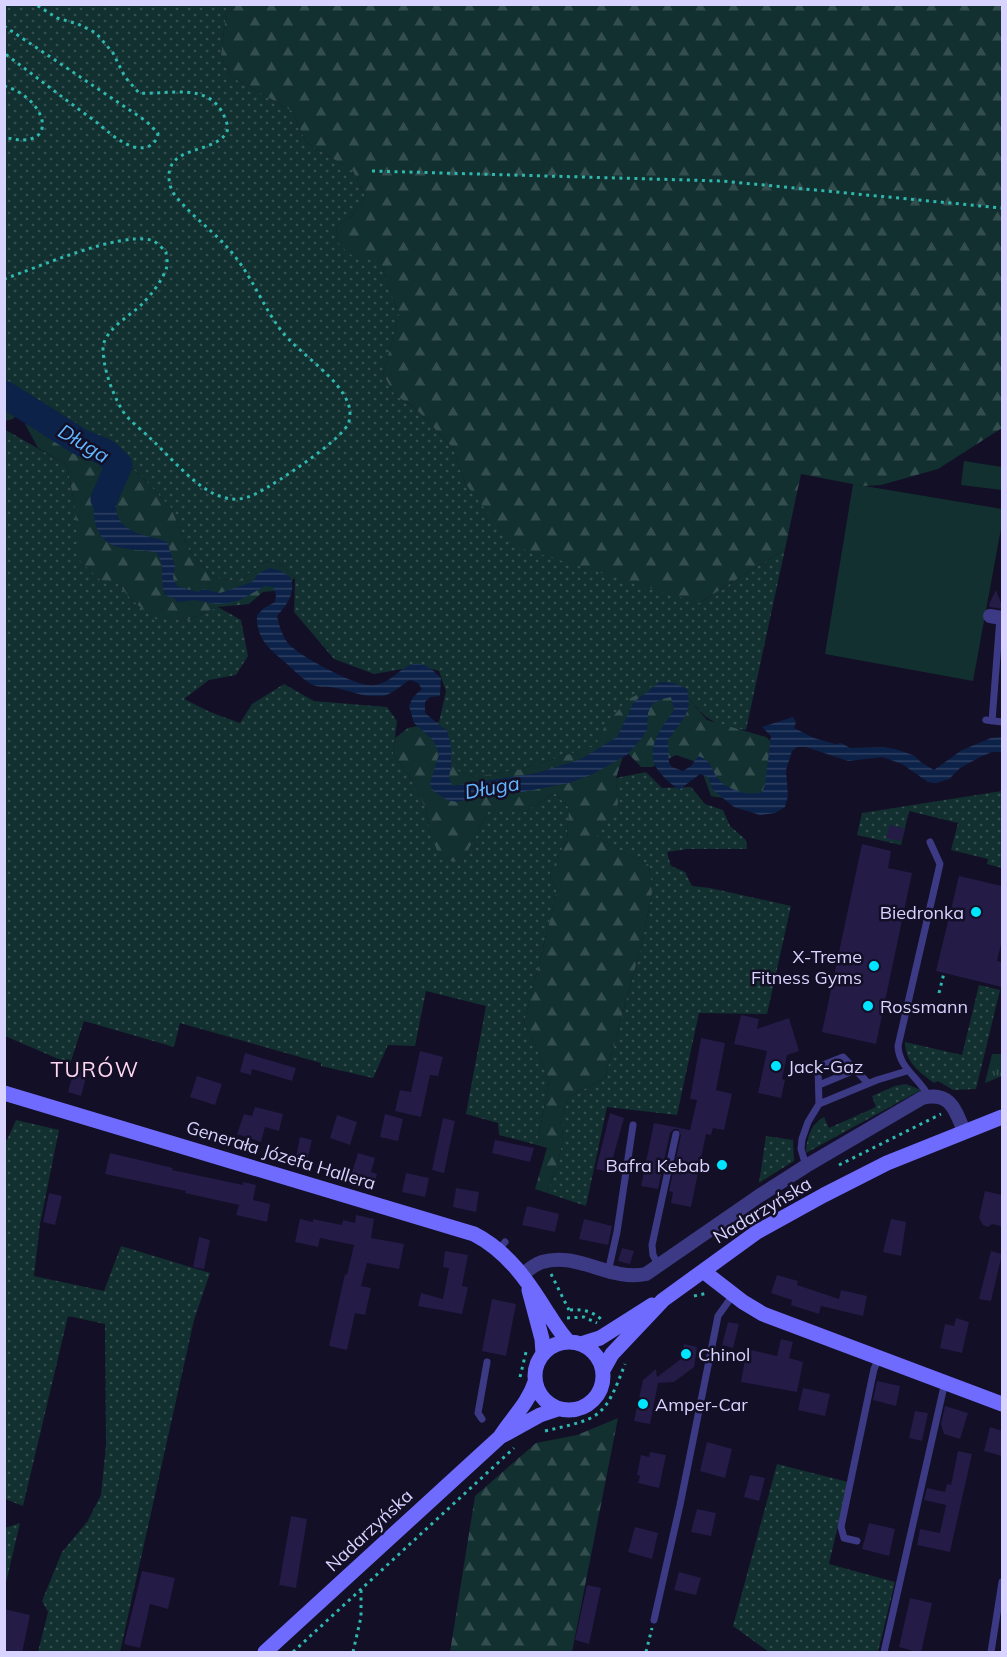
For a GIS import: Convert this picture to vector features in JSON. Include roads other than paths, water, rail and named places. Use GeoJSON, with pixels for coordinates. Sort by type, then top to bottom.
{"type":"FeatureCollection","features":[{"type":"Feature","properties":{"kind":"main road","name":"Generała Józefa Hallera"},"geometry":{"type":"LineString","coordinates":[[4,1092],[466,1231],[502,1245],[525,1280],[575,1343]]}},
{"type":"Feature","properties":{"kind":"main road","name":"Nadarzyńska"},"geometry":{"type":"LineString","coordinates":[[575,1343],[600,1338],[641,1310],[663,1299],[757,1232],[824,1195],[887,1163],[1002,1117]]}},
{"type":"Feature","properties":{"kind":"main road"},"geometry":{"type":"LineString","coordinates":[[703,1270],[762,1314],[1002,1404]]}},
{"type":"Feature","properties":{"kind":"main road","name":"Generała Józefa Hallera"},"geometry":{"type":"LineString","coordinates":[[525,1280],[542,1339],[543,1354]]}},
{"type":"Feature","properties":{"kind":"main road","name":"Nadarzyńska"},"geometry":{"type":"LineString","coordinates":[[603,1370],[612,1354],[663,1299]]}},
{"type":"Feature","properties":{"kind":"main road"},"geometry":{"type":"LineString","coordinates":[[575,1343],[596,1354],[603,1370],[602,1388],[592,1402],[575,1410],[558,1409],[543,1399],[535,1383],[537,1365],[543,1354],[557,1344],[575,1343]]}},
{"type":"Feature","properties":{"kind":"main road","name":"Nadarzyńska"},"geometry":{"type":"LineString","coordinates":[[500,1437],[527,1401],[535,1383]]}},
{"type":"Feature","properties":{"kind":"main road","name":"Nadarzyńska"},"geometry":{"type":"LineString","coordinates":[[265,1653],[500,1437],[540,1415],[558,1409]]}},
{"type":"Feature","properties":{"kind":"street"},"geometry":{"type":"LineString","coordinates":[[525,1280],[536,1264],[559,1259],[628,1277],[646,1274],[759,1196],[916,1101],[929,1097],[940,1097],[950,1102],[955,1108],[964,1131]]}},
{"type":"Feature","properties":{"kind":"lane"},"geometry":{"type":"LineString","coordinates":[[998,617],[989,721],[1002,722]]}},
{"type":"Feature","properties":{"kind":"lane"},"geometry":{"type":"LineString","coordinates":[[929,1097],[922,1085],[907,1071],[900,1058],[899,1041],[940,864],[930,842]]}},
{"type":"Feature","properties":{"kind":"lane"},"geometry":{"type":"LineString","coordinates":[[806,1166],[802,1157],[802,1139],[808,1122],[819,1104],[818,1067],[843,1057],[868,1083]]}},
{"type":"Feature","properties":{"kind":"lane"},"geometry":{"type":"LineString","coordinates":[[819,1085],[855,1070]]}},
{"type":"Feature","properties":{"kind":"lane"},"geometry":{"type":"LineString","coordinates":[[819,1104],[868,1083],[907,1071]]}},
{"type":"Feature","properties":{"kind":"lane"},"geometry":{"type":"LineString","coordinates":[[608,1272],[617,1232],[633,1125]]}},
{"type":"Feature","properties":{"kind":"lane"},"geometry":{"type":"LineString","coordinates":[[659,1267],[653,1255],[652,1245],[676,1134]]}},
{"type":"Feature","properties":{"kind":"lane"},"geometry":{"type":"LineString","coordinates":[[654,1620],[718,1316],[733,1294]]}},
{"type":"Feature","properties":{"kind":"lane"},"geometry":{"type":"LineString","coordinates":[[857,1541],[844,1538],[841,1527],[874,1369],[879,1357]]}},
{"type":"Feature","properties":{"kind":"lane"},"geometry":{"type":"LineString","coordinates":[[482,1419],[478,1413],[487,1362]]}},
{"type":"Feature","properties":{"kind":"lane"},"geometry":{"type":"LineString","coordinates":[[884,1653],[945,1382]]}},
{"type":"Feature","properties":{"kind":"lane"},"geometry":{"type":"LineString","coordinates":[[991,1653],[1002,1582]]}},
{"type":"Feature","properties":{"kind":"water"},"geometry":{"type":"Polygon","coordinates":[[[112,465],[125,467],[117,497],[117,515],[129,529],[167,542],[175,566],[173,578],[177,586],[198,592],[203,589],[220,593],[252,582],[259,573],[270,568],[281,571],[291,578],[292,589],[284,608],[277,616],[282,633],[292,648],[338,674],[368,685],[379,684],[411,665],[419,664],[429,668],[441,678],[440,696],[430,697],[425,702],[425,713],[448,732],[451,748],[449,777],[452,786],[537,773],[581,759],[617,737],[634,702],[660,682],[674,683],[687,689],[689,704],[686,715],[668,740],[669,763],[672,767],[683,771],[691,766],[698,756],[703,758],[709,763],[720,781],[740,792],[762,792],[765,785],[771,736],[762,727],[793,717],[796,722],[794,728],[814,738],[835,744],[841,743],[850,748],[895,749],[913,755],[934,770],[962,750],[991,738],[1002,737],[1002,752],[992,752],[980,757],[960,768],[949,779],[936,783],[928,782],[902,764],[882,757],[848,761],[806,747],[797,747],[792,751],[786,770],[788,796],[785,807],[775,813],[760,815],[734,807],[713,790],[708,777],[700,774],[679,790],[661,774],[655,766],[653,749],[659,733],[674,710],[671,697],[652,704],[648,713],[647,730],[627,755],[593,774],[569,783],[523,792],[481,794],[458,802],[447,800],[433,791],[430,784],[439,754],[433,740],[414,723],[409,706],[413,697],[422,689],[418,683],[410,680],[389,694],[376,696],[309,683],[265,643],[259,631],[257,615],[275,602],[276,595],[273,587],[265,586],[240,600],[216,604],[195,600],[177,602],[165,595],[161,563],[157,553],[117,547],[106,541],[96,525],[94,504],[96,493],[99,484],[112,465]]]}},
{"type":"Feature","properties":{"kind":"waterway","name":"Długa"},"geometry":{"type":"LineString","coordinates":[[4,394],[80,442],[105,452],[119,465],[104,499]]}},
{"type":"Feature","properties":{"kind":"place","name":"Biedronka"},"geometry":{"type":"Point","coordinates":[976,912]}},
{"type":"Feature","properties":{"kind":"place","name":"X-Treme Fitness Gyms"},"geometry":{"type":"Point","coordinates":[874,966]}},
{"type":"Feature","properties":{"kind":"place","name":"Rossmann"},"geometry":{"type":"Point","coordinates":[868,1006]}},
{"type":"Feature","properties":{"kind":"place","name":"Jack-Gaz"},"geometry":{"type":"Point","coordinates":[776,1066]}},
{"type":"Feature","properties":{"kind":"place","name":"Bafra Kebab"},"geometry":{"type":"Point","coordinates":[722,1165]}},
{"type":"Feature","properties":{"kind":"place","name":"Chinol"},"geometry":{"type":"Point","coordinates":[686,1354]}},
{"type":"Feature","properties":{"kind":"place","name":"Amper-Car"},"geometry":{"type":"Point","coordinates":[643,1404]}},
{"type":"Feature","properties":{"kind":"district","name":"TURÓW"},"geometry":{"type":"Point","coordinates":[95,1069]}}]}
